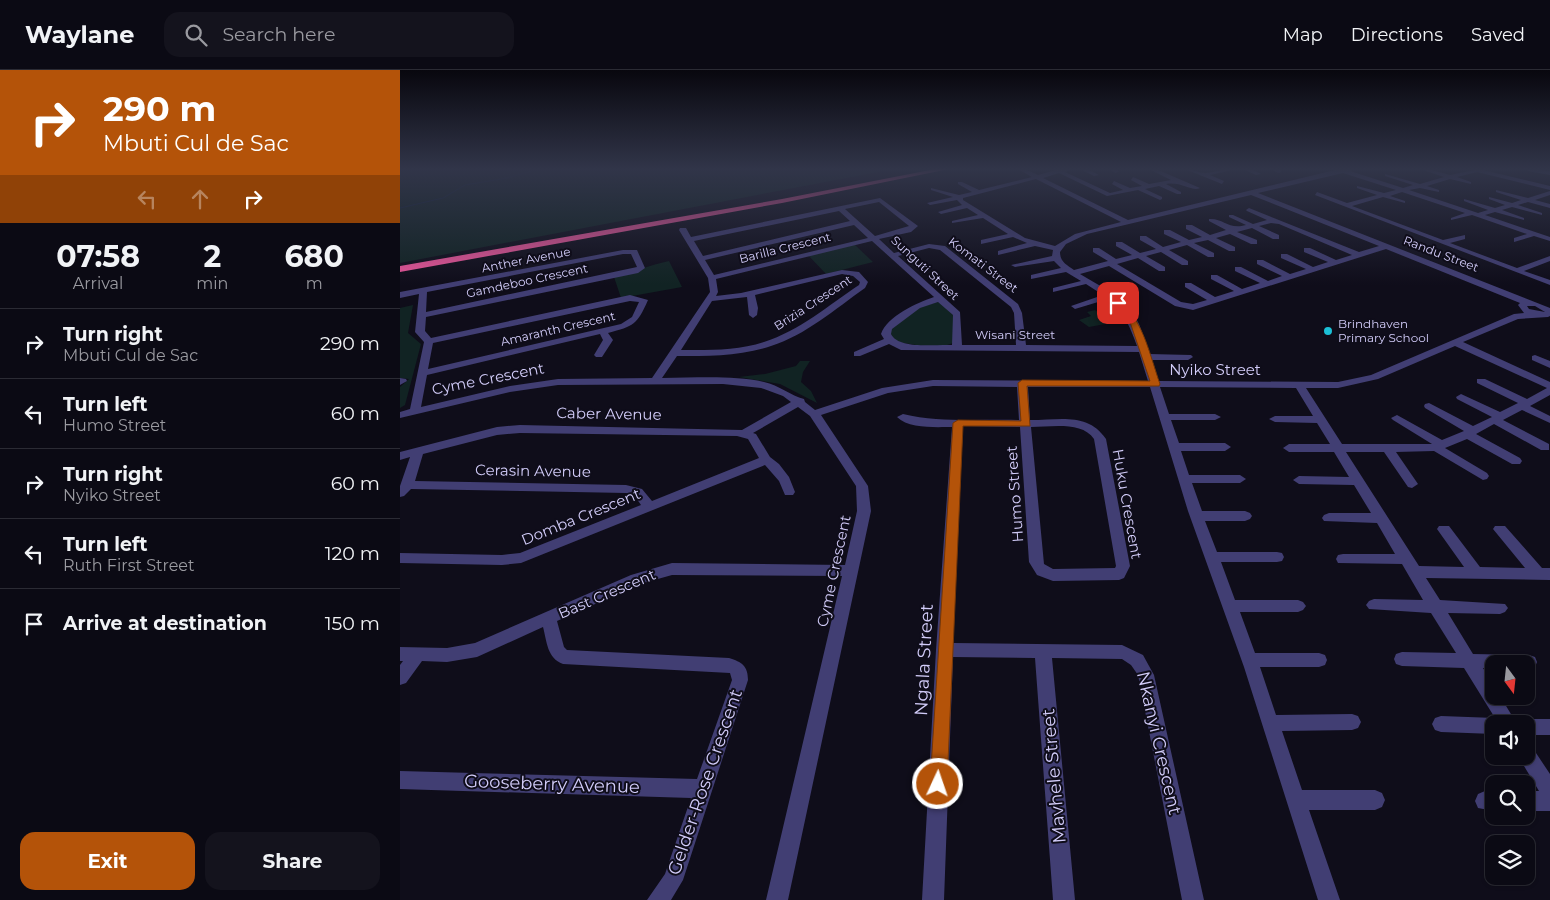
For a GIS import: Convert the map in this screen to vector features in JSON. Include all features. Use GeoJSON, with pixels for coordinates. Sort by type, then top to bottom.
{"type":"FeatureCollection","features":[{"type":"Feature","properties":{"kind":"highway"},"geometry":{"type":"LineString","coordinates":[[400,267],[704,208]]}},
{"type":"Feature","properties":{"kind":"highway"},"geometry":{"type":"LineString","coordinates":[[400,267],[745,208]]}},
{"type":"Feature","properties":{"kind":"street"},"geometry":{"type":"LineString","coordinates":[[840,208],[874,238]]}},
{"type":"Feature","properties":{"kind":"street","name":"Barilla Crescent"},"geometry":{"type":"LineString","coordinates":[[689,240],[840,208]]}},
{"type":"Feature","properties":{"kind":"street","name":"Barilla Crescent"},"geometry":{"type":"LineString","coordinates":[[712,278],[911,229],[914,226],[892,208]]}},
{"type":"Feature","properties":{"kind":"street"},"geometry":{"type":"LineString","coordinates":[[941,212],[961,208]]}},
{"type":"Feature","properties":{"kind":"street"},"geometry":{"type":"LineString","coordinates":[[971,208],[1013,235],[1033,244],[1057,249]]}},
{"type":"Feature","properties":{"kind":"street"},"geometry":{"type":"LineString","coordinates":[[1099,208],[1127,222]]}},
{"type":"Feature","properties":{"kind":"street"},"geometry":{"type":"LineString","coordinates":[[1056,258],[1057,249],[1077,234],[1185,208]]}},
{"type":"Feature","properties":{"kind":"street","name":"Randu Street"},"geometry":{"type":"LineString","coordinates":[[1290,208],[1511,296],[1523,308]]}},
{"type":"Feature","properties":{"kind":"street"},"geometry":{"type":"LineString","coordinates":[[1349,208],[1550,284]]}},
{"type":"Feature","properties":{"kind":"street"},"geometry":{"type":"LineString","coordinates":[[1457,208],[1550,239]]}},
{"type":"Feature","properties":{"kind":"street"},"geometry":{"type":"LineString","coordinates":[[1488,208],[1522,219]]}},
{"type":"Feature","properties":{"kind":"street"},"geometry":{"type":"LineString","coordinates":[[1453,220],[1502,208]]}},
{"type":"Feature","properties":{"kind":"street"},"geometry":{"type":"LineString","coordinates":[[1520,208],[1540,214]]}},
{"type":"Feature","properties":{"kind":"street"},"geometry":{"type":"LineString","coordinates":[[1249,210],[1359,255]]}},
{"type":"Feature","properties":{"kind":"street"},"geometry":{"type":"LineString","coordinates":[[954,222],[983,216]]}},
{"type":"Feature","properties":{"kind":"street"},"geometry":{"type":"LineString","coordinates":[[1231,216],[1276,237]]}},
{"type":"Feature","properties":{"kind":"street"},"geometry":{"type":"LineString","coordinates":[[1388,223],[1404,218]]}},
{"type":"Feature","properties":{"kind":"street"},"geometry":{"type":"LineString","coordinates":[[1211,220],[1254,242]]}},
{"type":"Feature","properties":{"kind":"street"},"geometry":{"type":"LineString","coordinates":[[1034,278],[1112,262],[1276,221]]}},
{"type":"Feature","properties":{"kind":"street"},"geometry":{"type":"LineString","coordinates":[[700,259],[856,222]]}},
{"type":"Feature","properties":{"kind":"street"},"geometry":{"type":"LineString","coordinates":[[1492,228],[1504,224]]}},
{"type":"Feature","properties":{"kind":"street"},"geometry":{"type":"LineString","coordinates":[[989,227],[998,225]]}},
{"type":"Feature","properties":{"kind":"street"},"geometry":{"type":"LineString","coordinates":[[1189,226],[1232,249]]}},
{"type":"Feature","properties":{"kind":"street"},"geometry":{"type":"LineString","coordinates":[[1415,233],[1431,228]]}},
{"type":"Feature","properties":{"kind":"street"},"geometry":{"type":"LineString","coordinates":[[656,380],[711,299],[714,288],[712,278],[683,230]]}},
{"type":"Feature","properties":{"kind":"street"},"geometry":{"type":"LineString","coordinates":[[1167,232],[1211,255]]}},
{"type":"Feature","properties":{"kind":"street"},"geometry":{"type":"LineString","coordinates":[[1517,240],[1534,234]]}},
{"type":"Feature","properties":{"kind":"street"},"geometry":{"type":"LineString","coordinates":[[984,242],[1013,235]]}},
{"type":"Feature","properties":{"kind":"street"},"geometry":{"type":"LineString","coordinates":[[1442,243],[1462,237]]}},
{"type":"Feature","properties":{"kind":"street","name":"Sunguti Street"},"geometry":{"type":"LineString","coordinates":[[874,238],[940,298],[958,317],[957,348]]}},
{"type":"Feature","properties":{"kind":"street"},"geometry":{"type":"LineString","coordinates":[[1143,238],[1185,263]]}},
{"type":"Feature","properties":{"kind":"street"},"geometry":{"type":"LineString","coordinates":[[1001,253],[1033,244]]}},
{"type":"Feature","properties":{"kind":"street"},"geometry":{"type":"LineString","coordinates":[[1119,244],[1162,269]]}},
{"type":"Feature","properties":{"kind":"street","name":"Komati Street"},"geometry":{"type":"LineString","coordinates":[[893,255],[929,246],[942,248],[1015,306],[1018,313],[1020,348]]}},
{"type":"Feature","properties":{"kind":"street"},"geometry":{"type":"LineString","coordinates":[[1096,250],[1178,304],[1196,306],[1388,246]]}},
{"type":"Feature","properties":{"kind":"street"},"geometry":{"type":"LineString","coordinates":[[1473,255],[1490,249]]}},
{"type":"Feature","properties":{"kind":"street"},"geometry":{"type":"LineString","coordinates":[[1307,250],[1336,263]]}},
{"type":"Feature","properties":{"kind":"street","name":"Anther Avenue"},"geometry":{"type":"LineString","coordinates":[[400,295],[627,252],[636,254],[642,265],[638,270]]}},
{"type":"Feature","properties":{"kind":"street"},"geometry":{"type":"LineString","coordinates":[[1284,256],[1314,270]]}},
{"type":"Feature","properties":{"kind":"street"},"geometry":{"type":"LineString","coordinates":[[1015,265],[1056,258]]}},
{"type":"Feature","properties":{"kind":"street"},"geometry":{"type":"LineString","coordinates":[[1056,258],[1070,271],[1109,296],[1130,314],[1156,384],[1197,516],[1249,660],[1329,900]]}},
{"type":"Feature","properties":{"kind":"street"},"geometry":{"type":"LineString","coordinates":[[1516,271],[1550,258]]}},
{"type":"Feature","properties":{"kind":"street"},"geometry":{"type":"LineString","coordinates":[[1260,262],[1290,277]]}},
{"type":"Feature","properties":{"kind":"street"},"geometry":{"type":"LineString","coordinates":[[1238,269],[1267,284]]}},
{"type":"Feature","properties":{"kind":"street","name":"Gamdeboo Crescent"},"geometry":{"type":"LineString","coordinates":[[422,316],[638,270]]}},
{"type":"Feature","properties":{"kind":"street","name":"Brizia Crescent"},"geometry":{"type":"LineString","coordinates":[[674,352],[722,352],[776,341],[816,317],[864,282],[856,274],[842,272],[751,294],[711,299]]}},
{"type":"Feature","properties":{"kind":"street"},"geometry":{"type":"LineString","coordinates":[[1214,277],[1242,292]]}},
{"type":"Feature","properties":{"kind":"street"},"geometry":{"type":"LineString","coordinates":[[1056,290],[1086,282]]}},
{"type":"Feature","properties":{"kind":"street"},"geometry":{"type":"LineString","coordinates":[[1188,285],[1215,300]]}},
{"type":"Feature","properties":{"kind":"street"},"geometry":{"type":"LineString","coordinates":[[415,411],[429,341],[420,332],[423,291]]}},
{"type":"Feature","properties":{"kind":"street"},"geometry":{"type":"LineString","coordinates":[[751,294],[754,308],[753,315]]}},
{"type":"Feature","properties":{"kind":"street"},"geometry":{"type":"LineString","coordinates":[[1075,306],[1109,296]]}},
{"type":"Feature","properties":{"kind":"street","name":"Amaranth Crescent"},"geometry":{"type":"LineString","coordinates":[[423,373],[603,332],[632,323],[640,313],[644,300],[630,298],[429,341]]}},
{"type":"Feature","properties":{"kind":"street"},"geometry":{"type":"LineString","coordinates":[[857,354],[889,340],[886,334],[888,328],[917,306],[940,298]]}},
{"type":"Feature","properties":{"kind":"street"},"geometry":{"type":"LineString","coordinates":[[1523,308],[1549,311]]}},
{"type":"Feature","properties":{"kind":"street","name":"Nyiko Street"},"geometry":{"type":"LineString","coordinates":[[814,414],[886,390],[918,384],[1338,385],[1369,379],[1455,342],[1523,308],[1536,314],[1549,311]]}},
{"type":"Feature","properties":{"kind":"street"},"geometry":{"type":"LineString","coordinates":[[599,354],[608,340],[603,332]]}},
{"type":"Feature","properties":{"kind":"street","name":"Wisani Street"},"geometry":{"type":"LineString","coordinates":[[889,340],[901,347],[1020,348],[1145,353],[1188,357]]}},
{"type":"Feature","properties":{"kind":"street"},"geometry":{"type":"LineString","coordinates":[[1455,342],[1550,386]]}},
{"type":"Feature","properties":{"kind":"street"},"geometry":{"type":"LineString","coordinates":[[1535,358],[1550,365]]}},
{"type":"Feature","properties":{"kind":"street","name":"Cyme Crescent"},"geometry":{"type":"LineString","coordinates":[[400,415],[544,384],[656,380],[743,382],[775,389],[800,402],[814,414],[857,478],[864,496],[864,511],[777,900]]}},
{"type":"Feature","properties":{"kind":"street"},"geometry":{"type":"LineString","coordinates":[[1481,381],[1550,420]]}},
{"type":"Feature","properties":{"kind":"street","name":"Humo Street"},"geometry":{"type":"LineString","coordinates":[[1022,383],[1036,562],[1040,571]]}},
{"type":"Feature","properties":{"kind":"street"},"geometry":{"type":"LineString","coordinates":[[1299,385],[1503,715]]}},
{"type":"Feature","properties":{"kind":"street"},"geometry":{"type":"LineString","coordinates":[[1290,448],[1389,450],[1439,446],[1550,391]]}},
{"type":"Feature","properties":{"kind":"street"},"geometry":{"type":"LineString","coordinates":[[1461,397],[1545,447]]}},
{"type":"Feature","properties":{"kind":"street"},"geometry":{"type":"LineString","coordinates":[[744,433],[800,402]]}},
{"type":"Feature","properties":{"kind":"street"},"geometry":{"type":"LineString","coordinates":[[1428,406],[1516,461]]}},
{"type":"Feature","properties":{"kind":"street"},"geometry":{"type":"LineString","coordinates":[[1166,416],[1215,417]]}},
{"type":"Feature","properties":{"kind":"street"},"geometry":{"type":"LineString","coordinates":[[903,417],[921,422],[1026,424]]}},
{"type":"Feature","properties":{"kind":"street"},"geometry":{"type":"LineString","coordinates":[[1397,418],[1483,476]]}},
{"type":"Feature","properties":{"kind":"street"},"geometry":{"type":"LineString","coordinates":[[1275,419],[1320,420]]}},
{"type":"Feature","properties":{"kind":"street","name":"Ngala Street"},"geometry":{"type":"LineString","coordinates":[[933,900],[944,650],[958,423]]}},
{"type":"Feature","properties":{"kind":"street","name":"Huku Crescent"},"geometry":{"type":"LineString","coordinates":[[1026,424],[1083,424],[1098,434],[1123,566],[1118,574],[1111,576],[1053,575],[1040,571]]}},
{"type":"Feature","properties":{"kind":"street","name":"Caber Avenue"},"geometry":{"type":"LineString","coordinates":[[400,456],[497,431],[520,429],[744,433]]}},
{"type":"Feature","properties":{"kind":"street"},"geometry":{"type":"LineString","coordinates":[[744,433],[752,437],[766,460],[776,467],[785,480],[789,492]]}},
{"type":"Feature","properties":{"kind":"street"},"geometry":{"type":"LineString","coordinates":[[1175,447],[1225,446]]}},
{"type":"Feature","properties":{"kind":"street"},"geometry":{"type":"LineString","coordinates":[[1389,450],[1412,484]]}},
{"type":"Feature","properties":{"kind":"street"},"geometry":{"type":"LineString","coordinates":[[404,489],[418,451]]}},
{"type":"Feature","properties":{"kind":"street","name":"Domba Crescent"},"geometry":{"type":"LineString","coordinates":[[402,560],[502,560],[521,558],[766,460]]}},
{"type":"Feature","properties":{"kind":"street"},"geometry":{"type":"LineString","coordinates":[[1186,479],[1240,479]]}},
{"type":"Feature","properties":{"kind":"street"},"geometry":{"type":"LineString","coordinates":[[1299,480],[1358,481]]}},
{"type":"Feature","properties":{"kind":"street","name":"Cerasin Avenue"},"geometry":{"type":"LineString","coordinates":[[404,489],[626,489],[638,492],[650,507]]}},
{"type":"Feature","properties":{"kind":"street"},"geometry":{"type":"LineString","coordinates":[[1197,516],[1245,516]]}},
{"type":"Feature","properties":{"kind":"street"},"geometry":{"type":"LineString","coordinates":[[1329,518],[1381,518]]}},
{"type":"Feature","properties":{"kind":"street"},"geometry":{"type":"LineString","coordinates":[[1444,529],[1476,573]]}},
{"type":"Feature","properties":{"kind":"street"},"geometry":{"type":"LineString","coordinates":[[1500,529],[1544,574]]}},
{"type":"Feature","properties":{"kind":"street"},"geometry":{"type":"LineString","coordinates":[[1212,558],[1277,557]]}},
{"type":"Feature","properties":{"kind":"street"},"geometry":{"type":"LineString","coordinates":[[1343,559],[1476,573],[1544,574]]}},
{"type":"Feature","properties":{"kind":"street","name":"Bast Crescent"},"geometry":{"type":"LineString","coordinates":[[400,654],[447,655],[477,650],[636,579],[672,569],[852,571]]}},
{"type":"Feature","properties":{"kind":"street"},"geometry":{"type":"LineString","coordinates":[[1230,606],[1298,606]]}},
{"type":"Feature","properties":{"kind":"street"},"geometry":{"type":"LineString","coordinates":[[1374,606],[1500,608]]}},
{"type":"Feature","properties":{"kind":"street","name":"Gelder-Rose Crescent"},"geometry":{"type":"LineString","coordinates":[[549,619],[557,651],[563,658],[571,660],[729,665],[740,672],[740,680],[673,880],[658,900]]}},
{"type":"Feature","properties":{"kind":"street","name":"Nkanyi Crescent"},"geometry":{"type":"LineString","coordinates":[[944,650],[1122,652],[1135,657],[1140,662],[1146,675],[1193,900]]}},
{"type":"Feature","properties":{"kind":"street","name":"Mavhele Street"},"geometry":{"type":"LineString","coordinates":[[1044,652],[1064,900]]}},
{"type":"Feature","properties":{"kind":"street"},"geometry":{"type":"LineString","coordinates":[[400,678],[418,655]]}},
{"type":"Feature","properties":{"kind":"street"},"geometry":{"type":"LineString","coordinates":[[1402,659],[1485,661]]}},
{"type":"Feature","properties":{"kind":"street"},"geometry":{"type":"LineString","coordinates":[[1249,660],[1319,660]]}},
{"type":"Feature","properties":{"kind":"street"},"geometry":{"type":"LineString","coordinates":[[1270,723],[1352,722]]}},
{"type":"Feature","properties":{"kind":"street"},"geometry":{"type":"LineString","coordinates":[[1441,724],[1485,726]]}},
{"type":"Feature","properties":{"kind":"street"},"geometry":{"type":"LineString","coordinates":[[1535,727],[1550,727]]}},
{"type":"Feature","properties":{"kind":"street"},"geometry":{"type":"LineString","coordinates":[[1533,765],[1550,792]]}},
{"type":"Feature","properties":{"kind":"street","name":"Gooseberry Avenue"},"geometry":{"type":"LineString","coordinates":[[400,780],[703,788]]}},
{"type":"Feature","properties":{"kind":"street"},"geometry":{"type":"LineString","coordinates":[[1296,800],[1375,800]]}},
{"type":"Feature","properties":{"kind":"street"},"geometry":{"type":"LineString","coordinates":[[1535,801],[1550,801]]}},
{"type":"Feature","properties":{"kind":"shaded area"},"geometry":{"type":"Polygon","coordinates":[[[400,208],[690,208],[400,263],[400,208]]]}},
{"type":"Feature","properties":{"kind":"shaded area"},"geometry":{"type":"Polygon","coordinates":[[[854,244],[873,262],[826,274],[808,255],[854,244]]]}},
{"type":"Feature","properties":{"kind":"shaded area"},"geometry":{"type":"Polygon","coordinates":[[[669,261],[682,287],[621,298],[614,277],[669,261]]]}},
{"type":"Feature","properties":{"kind":"shaded area"},"geometry":{"type":"Polygon","coordinates":[[[938,302],[955,317],[954,342],[949,345],[934,346],[894,341],[889,330],[920,307],[938,302]]]}},
{"type":"Feature","properties":{"kind":"shaded area"},"geometry":{"type":"Polygon","coordinates":[[[413,305],[408,333],[421,344],[405,405],[400,408],[400,387],[409,379],[400,378],[400,308],[413,305]]]}},
{"type":"Feature","properties":{"kind":"shaded area"},"geometry":{"type":"Polygon","coordinates":[[[1114,308],[1122,321],[1089,327],[1079,320],[1091,316],[1087,312],[1095,310],[1099,313],[1114,308]]]}},
{"type":"Feature","properties":{"kind":"shaded area"},"geometry":{"type":"Polygon","coordinates":[[[800,361],[810,361],[803,372],[801,382],[811,391],[817,403],[780,384],[739,377],[765,374],[796,366],[800,361]]]}},
{"type":"Feature","properties":{"kind":"place","name":"Brindhaven Primary School"},"geometry":{"type":"Point","coordinates":[1328,331]}},
{"type":"Feature","properties":{"kind":"route"},"geometry":{"type":"LineString","coordinates":[[938,784],[958,423],[1026,424],[1022,383],[1156,384],[1134,322],[1130,314],[1118,303]]}}]}
